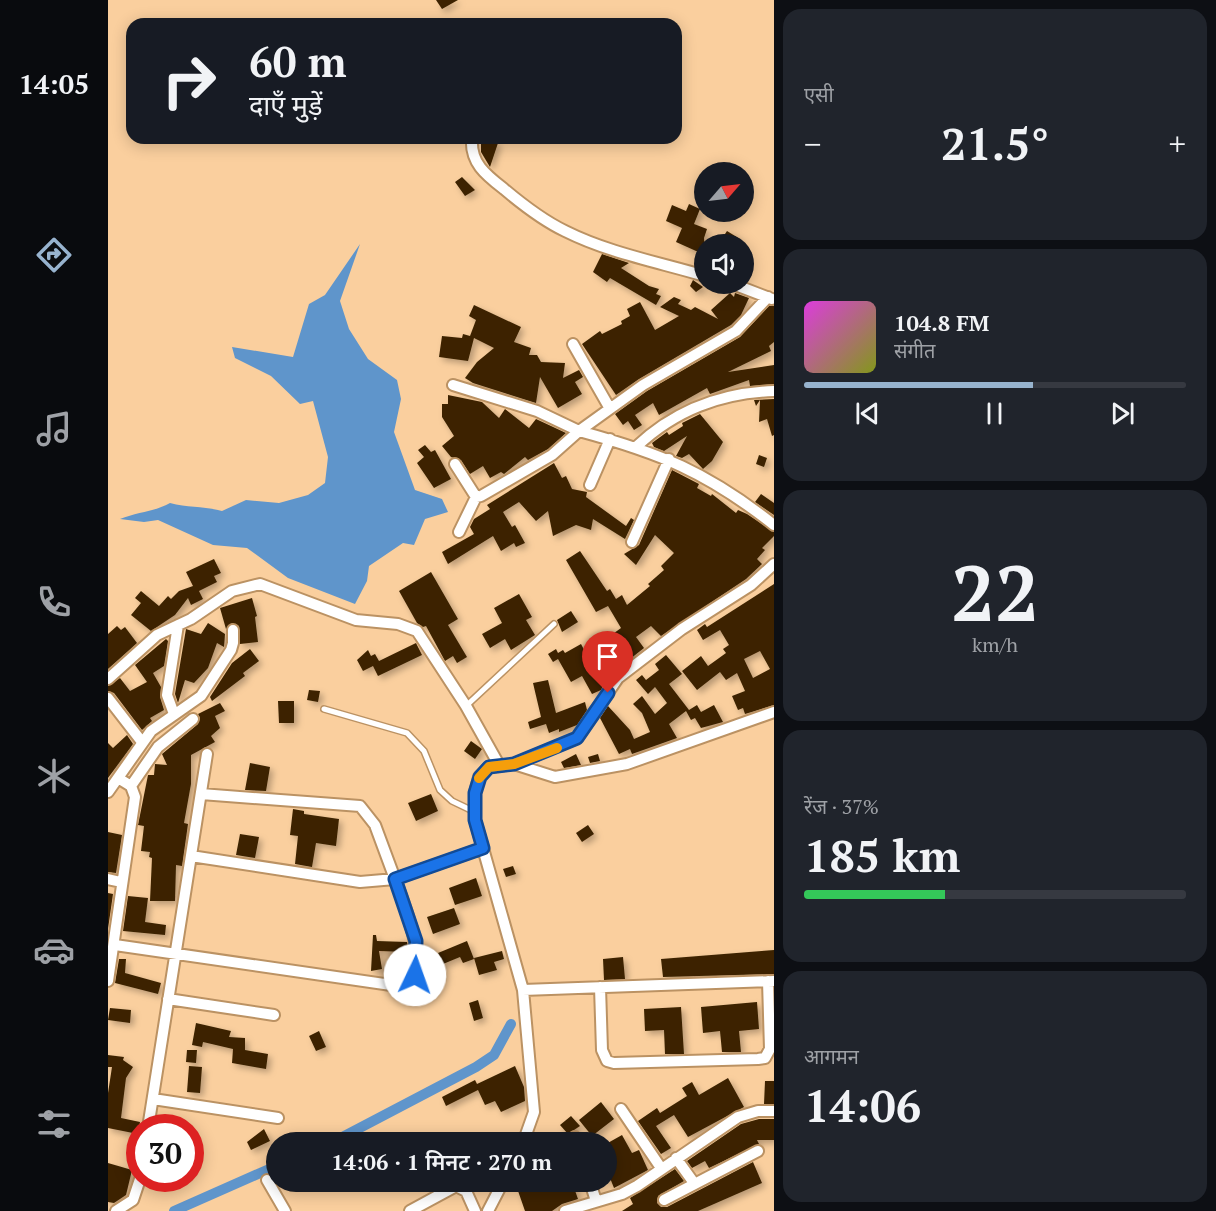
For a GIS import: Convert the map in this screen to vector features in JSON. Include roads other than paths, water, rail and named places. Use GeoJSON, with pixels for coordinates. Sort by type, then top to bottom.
{"type":"FeatureCollection","features":[{"type":"Feature","properties":{"kind":"street"},"geometry":{"type":"LineString","coordinates":[[473,144],[474,160],[483,172],[532,212],[565,231],[612,250],[694,273]]}},
{"type":"Feature","properties":{"kind":"street"},"geometry":{"type":"LineString","coordinates":[[459,532],[476,497],[552,455],[609,407],[736,331],[771,299],[754,292]]}},
{"type":"Feature","properties":{"kind":"street"},"geometry":{"type":"LineString","coordinates":[[573,344],[609,407]]}},
{"type":"Feature","properties":{"kind":"street"},"geometry":{"type":"LineString","coordinates":[[453,385],[547,415],[579,431],[669,459],[707,477],[774,525]]}},
{"type":"Feature","properties":{"kind":"street"},"geometry":{"type":"LineString","coordinates":[[636,447],[650,434],[690,408],[732,394],[774,391]]}},
{"type":"Feature","properties":{"kind":"street"},"geometry":{"type":"LineString","coordinates":[[590,485],[610,440]]}},
{"type":"Feature","properties":{"kind":"street"},"geometry":{"type":"LineString","coordinates":[[632,542],[669,459]]}},
{"type":"Feature","properties":{"kind":"street"},"geometry":{"type":"LineString","coordinates":[[454,464],[476,497]]}},
{"type":"Feature","properties":{"kind":"street"},"geometry":{"type":"LineString","coordinates":[[527,1132],[534,1112],[523,990],[475,812],[475,793],[480,777],[489,767],[514,764],[577,738],[618,678],[682,629],[751,585],[774,564]]}},
{"type":"Feature","properties":{"kind":"street"},"geometry":{"type":"LineString","coordinates":[[108,679],[157,634],[178,626],[232,591],[248,585],[260,584],[356,620],[409,626],[417,631],[466,706],[499,765]]}},
{"type":"Feature","properties":{"kind":"street"},"geometry":{"type":"LineString","coordinates":[[174,714],[167,695],[178,626]]}},
{"type":"Feature","properties":{"kind":"street"},"geometry":{"type":"LineString","coordinates":[[108,792],[151,731],[206,689],[231,650],[232,630]]}},
{"type":"Feature","properties":{"kind":"street"},"geometry":{"type":"LineString","coordinates":[[108,698],[142,742]]}},
{"type":"Feature","properties":{"kind":"street"},"geometry":{"type":"LineString","coordinates":[[514,764],[555,777],[627,764],[774,712]]}},
{"type":"Feature","properties":{"kind":"street"},"geometry":{"type":"LineString","coordinates":[[131,786],[158,747],[193,719]]}},
{"type":"Feature","properties":{"kind":"street"},"geometry":{"type":"LineString","coordinates":[[150,1114],[207,754]]}},
{"type":"Feature","properties":{"kind":"street"},"geometry":{"type":"LineString","coordinates":[[109,975],[115,945],[113,920],[135,797],[131,786],[118,778]]}},
{"type":"Feature","properties":{"kind":"street"},"geometry":{"type":"LineString","coordinates":[[115,945],[398,986],[407,984],[415,975],[417,951],[395,879],[375,825],[360,806],[201,794]]}},
{"type":"Feature","properties":{"kind":"street"},"geometry":{"type":"LineString","coordinates":[[191,856],[360,882],[395,879],[483,848]]}},
{"type":"Feature","properties":{"kind":"street"},"geometry":{"type":"LineString","coordinates":[[108,879],[121,882]]}},
{"type":"Feature","properties":{"kind":"street"},"geometry":{"type":"LineString","coordinates":[[523,990],[600,987],[771,981],[770,1049],[765,1058],[614,1063],[607,1060],[602,1050],[600,987]]}},
{"type":"Feature","properties":{"kind":"street"},"geometry":{"type":"LineString","coordinates":[[168,999],[274,1015]]}},
{"type":"Feature","properties":{"kind":"street"},"geometry":{"type":"LineString","coordinates":[[153,1099],[278,1118]]}},
{"type":"Feature","properties":{"kind":"street"},"geometry":{"type":"LineString","coordinates":[[621,1109],[661,1168]]}},
{"type":"Feature","properties":{"kind":"street"},"geometry":{"type":"LineString","coordinates":[[565,1211],[622,1194],[738,1117],[758,1111],[774,1111]]}},
{"type":"Feature","properties":{"kind":"street"},"geometry":{"type":"LineString","coordinates":[[664,1200],[759,1151]]}},
{"type":"Feature","properties":{"kind":"street"},"geometry":{"type":"LineString","coordinates":[[676,1158],[694,1183]]}},
{"type":"Feature","properties":{"kind":"street"},"geometry":{"type":"LineString","coordinates":[[410,1211],[456,1186],[466,1191],[475,1211]]}},
{"type":"Feature","properties":{"kind":"street"},"geometry":{"type":"LineString","coordinates":[[116,1211],[133,1200],[136,1192]]}},
{"type":"Feature","properties":{"kind":"street"},"geometry":{"type":"LineString","coordinates":[[274,1192],[285,1211]]}},
{"type":"Feature","properties":{"kind":"street"},"geometry":{"type":"LineString","coordinates":[[489,1211],[498,1192]]}},
{"type":"Feature","properties":{"kind":"street"},"geometry":{"type":"LineString","coordinates":[[593,1192],[596,1201]]}},
{"type":"Feature","properties":{"kind":"lane"},"geometry":{"type":"LineString","coordinates":[[466,706],[554,624]]}},
{"type":"Feature","properties":{"kind":"lane"},"geometry":{"type":"LineString","coordinates":[[324,709],[407,733],[424,751],[440,790],[452,801],[475,812]]}},
{"type":"Feature","properties":{"kind":"water"},"geometry":{"type":"Polygon","coordinates":[[[360,244],[340,301],[349,329],[368,359],[397,380],[401,399],[394,432],[415,490],[442,499],[448,512],[425,519],[414,545],[403,543],[369,566],[367,581],[355,604],[288,578],[247,548],[213,545],[158,520],[144,522],[120,519],[170,503],[222,511],[246,500],[279,503],[308,495],[325,483],[328,457],[313,401],[300,404],[271,376],[235,358],[232,347],[293,357],[309,304],[325,295],[360,244]]]}},
{"type":"Feature","properties":{"kind":"waterway"},"geometry":{"type":"LineString","coordinates":[[352,1132],[476,1067],[494,1055],[511,1024]]}},
{"type":"Feature","properties":{"kind":"waterway"},"geometry":{"type":"LineString","coordinates":[[174,1211],[266,1170]]}}]}
